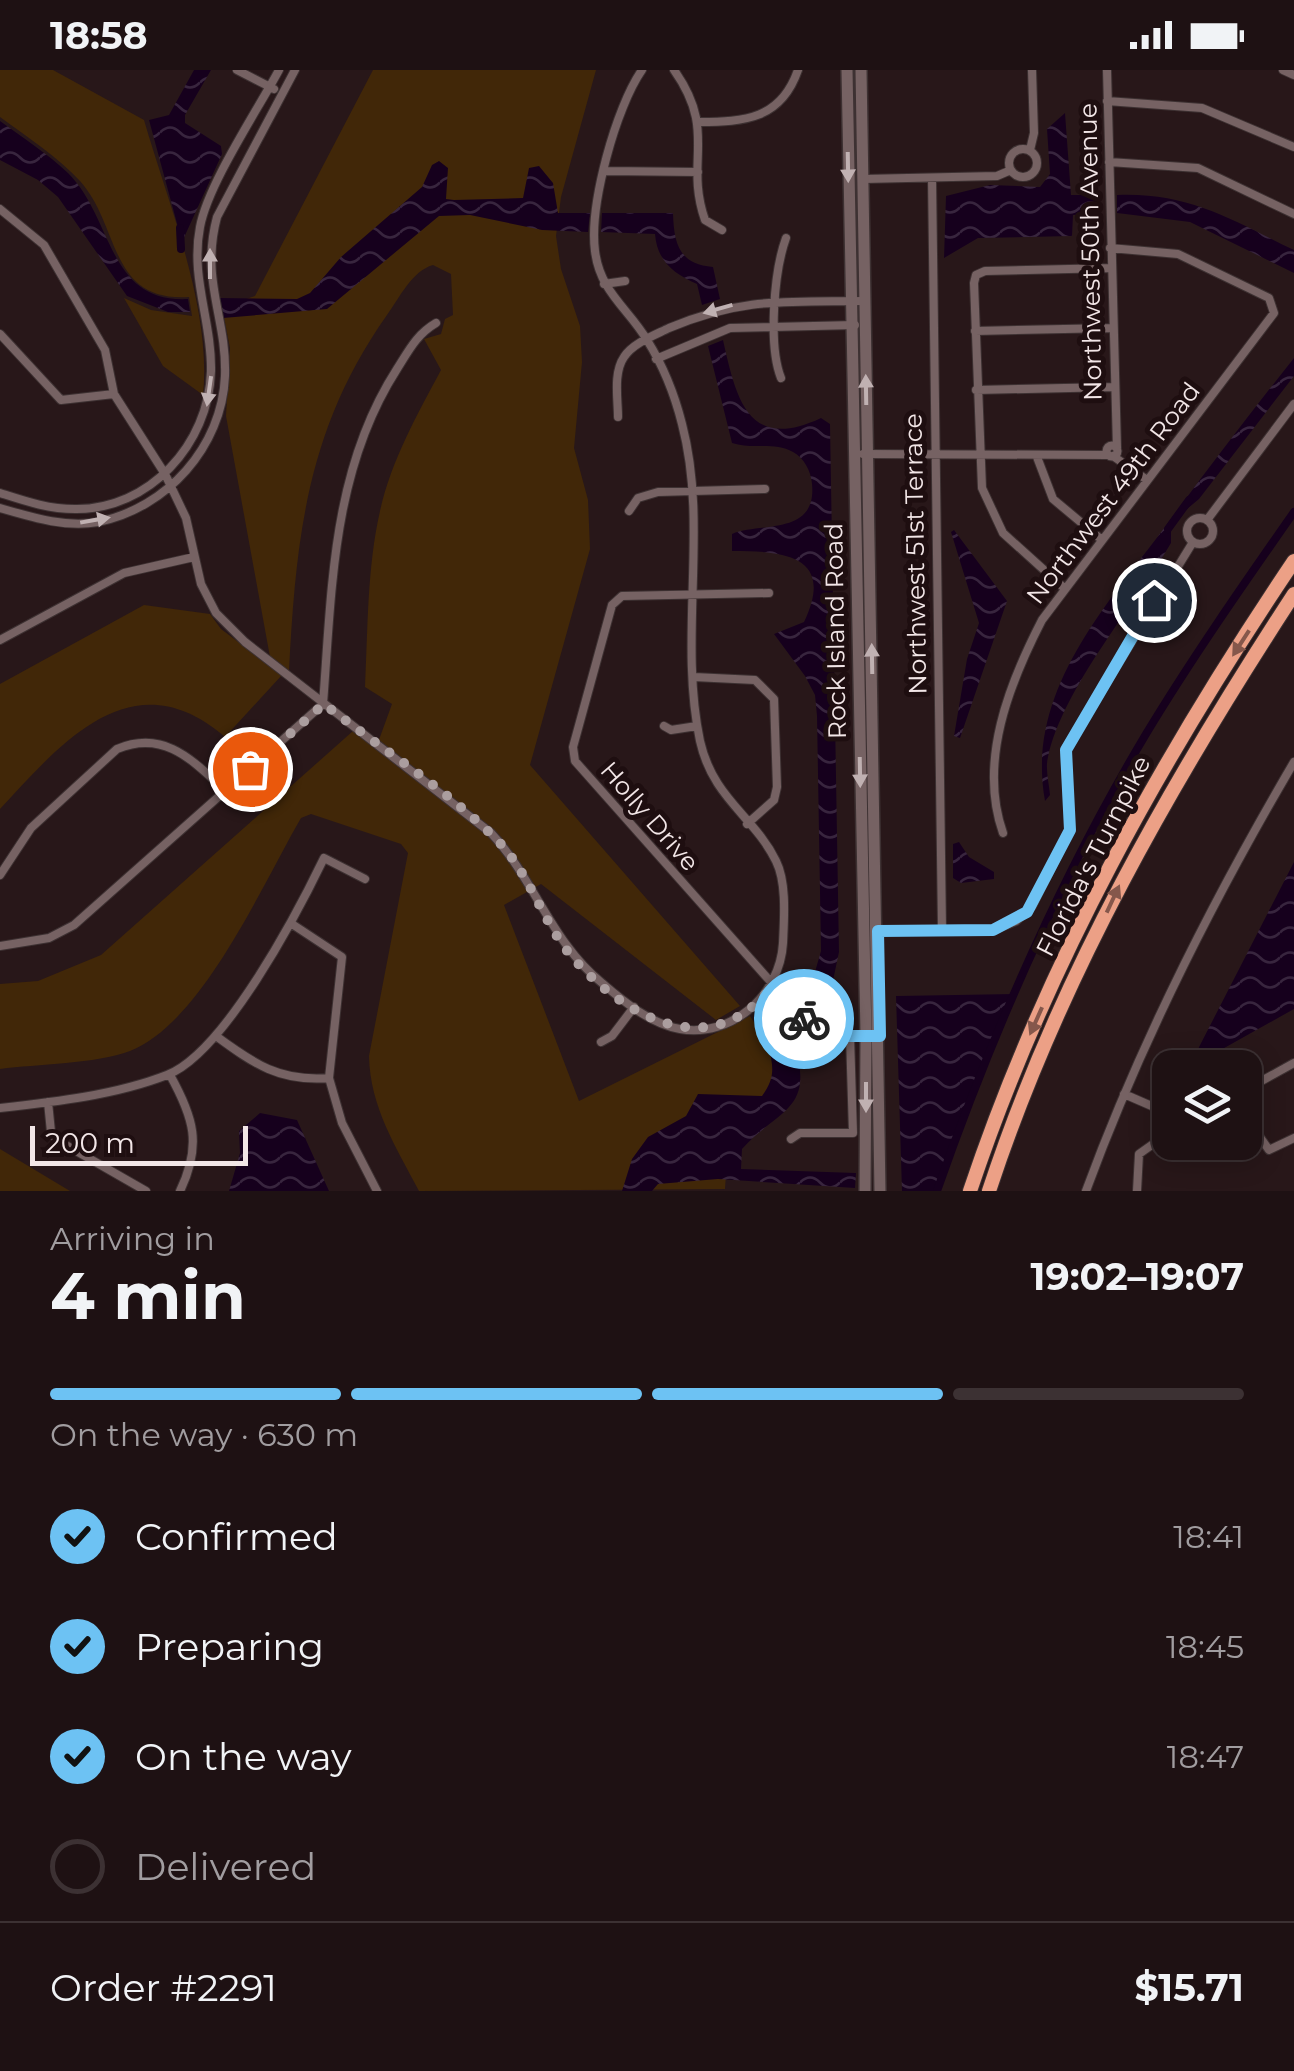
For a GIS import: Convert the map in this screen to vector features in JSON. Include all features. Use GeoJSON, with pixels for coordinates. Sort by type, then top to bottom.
{"type":"FeatureCollection","features":[{"type":"Feature","properties":{"kind":"highway","name":"Florida's Turnpike"},"geometry":{"type":"LineString","coordinates":[[970,1191],[1034,1024],[1103,878],[1188,725],[1294,561]]}},
{"type":"Feature","properties":{"kind":"highway","name":"Florida's Turnpike"},"geometry":{"type":"LineString","coordinates":[[989,1191],[1052,1028],[1122,880],[1206,729],[1294,594]]}},
{"type":"Feature","properties":{"kind":"main road","name":"Rock Island Road"},"geometry":{"type":"LineString","coordinates":[[846,70],[853,450],[880,1191]]}},
{"type":"Feature","properties":{"kind":"main road","name":"Rock Island Road"},"geometry":{"type":"LineString","coordinates":[[861,70],[878,931],[865,1191]]}},
{"type":"Feature","properties":{"kind":"street"},"geometry":{"type":"LineString","coordinates":[[237,70],[282,93]]}},
{"type":"Feature","properties":{"kind":"street"},"geometry":{"type":"LineString","coordinates":[[0,493],[45,507],[102,507],[135,496],[165,474],[189,446],[207,407],[210,353],[195,272],[200,223],[280,70]]}},
{"type":"Feature","properties":{"kind":"street"},"geometry":{"type":"LineString","coordinates":[[0,508],[43,521],[97,522],[138,510],[171,486],[203,450],[220,411],[224,352],[209,274],[217,216],[295,70]]}},
{"type":"Feature","properties":{"kind":"street"},"geometry":{"type":"LineString","coordinates":[[0,210],[44,245],[105,350],[114,394],[165,474],[186,518],[201,584],[216,613],[324,704],[491,833],[519,863],[574,958],[658,1022],[701,1030],[742,1015],[772,986],[782,946],[781,879],[776,860],[724,796],[708,766],[697,726],[690,490],[683,427],[646,338],[604,284],[593,234],[624,103],[642,70]]}},
{"type":"Feature","properties":{"kind":"street"},"geometry":{"type":"LineString","coordinates":[[674,70],[694,97],[705,220],[722,230]]}},
{"type":"Feature","properties":{"kind":"street"},"geometry":{"type":"LineString","coordinates":[[699,122],[760,116],[784,99],[798,70]]}},
{"type":"Feature","properties":{"kind":"street"},"geometry":{"type":"LineString","coordinates":[[1011,170],[1018,176],[1032,174],[1037,162],[1030,150],[1032,70]]}},
{"type":"Feature","properties":{"kind":"street","name":"Northwest 50th Avenue"},"geometry":{"type":"LineString","coordinates":[[1107,70],[1114,452]]}},
{"type":"Feature","properties":{"kind":"street"},"geometry":{"type":"LineString","coordinates":[[1283,70],[1294,75]]}},
{"type":"Feature","properties":{"kind":"street"},"geometry":{"type":"LineString","coordinates":[[1108,101],[1202,108],[1294,147]]}},
{"type":"Feature","properties":{"kind":"street"},"geometry":{"type":"LineString","coordinates":[[1011,170],[1014,152],[1030,150]]}},
{"type":"Feature","properties":{"kind":"street"},"geometry":{"type":"LineString","coordinates":[[1109,162],[1198,168],[1294,214]]}},
{"type":"Feature","properties":{"kind":"street"},"geometry":{"type":"LineString","coordinates":[[863,179],[997,176],[1011,170]]}},
{"type":"Feature","properties":{"kind":"street"},"geometry":{"type":"LineString","coordinates":[[605,172],[698,172]]}},
{"type":"Feature","properties":{"kind":"street","name":"Northwest 51st Terrace"},"geometry":{"type":"LineString","coordinates":[[932,178],[942,930]]}},
{"type":"Feature","properties":{"kind":"street"},"geometry":{"type":"LineString","coordinates":[[781,378],[776,365],[775,301],[786,238]]}},
{"type":"Feature","properties":{"kind":"street","name":"Northwest 49th Road"},"geometry":{"type":"LineString","coordinates":[[1003,833],[994,806],[994,752],[1023,657],[1064,588],[1274,312],[1274,305],[1178,254],[1110,248]]}},
{"type":"Feature","properties":{"kind":"street"},"geometry":{"type":"LineString","coordinates":[[1064,588],[1022,555],[1003,533],[982,488],[977,458],[976,274],[1110,268]]}},
{"type":"Feature","properties":{"kind":"street"},"geometry":{"type":"LineString","coordinates":[[604,284],[625,281]]}},
{"type":"Feature","properties":{"kind":"street"},"geometry":{"type":"LineString","coordinates":[[618,417],[618,375],[624,356],[646,338],[708,312],[775,301],[864,301]]}},
{"type":"Feature","properties":{"kind":"street"},"geometry":{"type":"LineString","coordinates":[[0,946],[49,938],[74,925],[324,704],[344,496],[371,416],[390,379],[420,332],[436,323]]}},
{"type":"Feature","properties":{"kind":"street"},"geometry":{"type":"LineString","coordinates":[[656,359],[730,328],[865,325]]}},
{"type":"Feature","properties":{"kind":"street"},"geometry":{"type":"LineString","coordinates":[[974,331],[1112,328]]}},
{"type":"Feature","properties":{"kind":"street"},"geometry":{"type":"LineString","coordinates":[[0,334],[61,400],[114,394]]}},
{"type":"Feature","properties":{"kind":"street"},"geometry":{"type":"LineString","coordinates":[[976,390],[1113,388]]}},
{"type":"Feature","properties":{"kind":"street"},"geometry":{"type":"LineString","coordinates":[[1209,518],[1211,538],[1205,543],[1193,542],[1188,535],[1190,522],[1209,518],[1294,404]]}},
{"type":"Feature","properties":{"kind":"street"},"geometry":{"type":"LineString","coordinates":[[853,450],[868,455],[977,458],[1114,452],[1147,480]]}},
{"type":"Feature","properties":{"kind":"street"},"geometry":{"type":"LineString","coordinates":[[1037,457],[1053,499],[1102,540]]}},
{"type":"Feature","properties":{"kind":"street"},"geometry":{"type":"LineString","coordinates":[[629,510],[638,498],[690,490],[765,490]]}},
{"type":"Feature","properties":{"kind":"street"},"geometry":{"type":"LineString","coordinates":[[878,931],[998,929],[1016,922],[1032,906],[1070,830],[1066,750],[1193,542]]}},
{"type":"Feature","properties":{"kind":"street"},"geometry":{"type":"LineString","coordinates":[[0,640],[124,573],[194,557]]}},
{"type":"Feature","properties":{"kind":"street"},"geometry":{"type":"LineString","coordinates":[[692,594],[769,593]]}},
{"type":"Feature","properties":{"kind":"street","name":"Holly Drive"},"geometry":{"type":"LineString","coordinates":[[692,594],[622,596],[612,604],[573,747],[575,761],[772,986],[820,1032],[873,1036]]}},
{"type":"Feature","properties":{"kind":"street"},"geometry":{"type":"LineString","coordinates":[[694,677],[756,680],[774,699],[778,787],[774,800],[746,824]]}},
{"type":"Feature","properties":{"kind":"street"},"geometry":{"type":"LineString","coordinates":[[664,726],[671,730],[697,726]]}},
{"type":"Feature","properties":{"kind":"street"},"geometry":{"type":"LineString","coordinates":[[0,875],[31,828],[117,749],[131,743],[148,741],[181,750],[226,790]]}},
{"type":"Feature","properties":{"kind":"street"},"geometry":{"type":"LineString","coordinates":[[1086,1191],[1124,1094],[1199,930],[1294,762]]}},
{"type":"Feature","properties":{"kind":"street"},"geometry":{"type":"LineString","coordinates":[[0,1108],[48,1102],[170,1074],[216,1036],[292,924],[324,858],[365,879]]}},
{"type":"Feature","properties":{"kind":"street"},"geometry":{"type":"LineString","coordinates":[[292,924],[342,957],[330,1078],[342,1123],[377,1191]]}},
{"type":"Feature","properties":{"kind":"street"},"geometry":{"type":"LineString","coordinates":[[601,1042],[612,1036],[634,1007]]}},
{"type":"Feature","properties":{"kind":"street"},"geometry":{"type":"LineString","coordinates":[[216,1036],[262,1070],[286,1078],[330,1078]]}},
{"type":"Feature","properties":{"kind":"street"},"geometry":{"type":"LineString","coordinates":[[790,1139],[800,1132],[852,1133],[850,1036]]}},
{"type":"Feature","properties":{"kind":"street"},"geometry":{"type":"LineString","coordinates":[[1262,1081],[1294,1063]]}},
{"type":"Feature","properties":{"kind":"street"},"geometry":{"type":"LineString","coordinates":[[170,1074],[191,1112],[196,1143],[180,1191]]}},
{"type":"Feature","properties":{"kind":"street"},"geometry":{"type":"LineString","coordinates":[[1124,1094],[1152,1106]]}},
{"type":"Feature","properties":{"kind":"street"},"geometry":{"type":"LineString","coordinates":[[48,1102],[51,1132],[57,1140],[146,1191]]}},
{"type":"Feature","properties":{"kind":"street"},"geometry":{"type":"LineString","coordinates":[[1262,1141],[1268,1150],[1294,1138]]}},
{"type":"Feature","properties":{"kind":"street"},"geometry":{"type":"LineString","coordinates":[[1136,1191],[1138,1154],[1152,1144]]}},
{"type":"Feature","properties":{"kind":"shaded area"},"geometry":{"type":"Polygon","coordinates":[[[0,70],[53,70],[144,120],[195,292],[204,362],[203,395],[163,366],[124,298],[151,310],[192,316],[189,297],[163,295],[144,287],[130,275],[93,199],[80,181],[0,117],[0,70]]]}},
{"type":"Feature","properties":{"kind":"shaded area"},"geometry":{"type":"Polygon","coordinates":[[[373,70],[596,70],[561,197],[556,236],[561,269],[580,326],[582,362],[574,448],[588,500],[590,549],[530,765],[740,1006],[716,1020],[541,884],[504,905],[579,1101],[750,1016],[787,1073],[727,1159],[725,1189],[419,1191],[379,1110],[369,1056],[408,853],[401,844],[311,814],[301,818],[249,914],[205,983],[156,1036],[116,1055],[0,1069],[0,984],[38,981],[101,955],[353,731],[376,748],[392,704],[365,687],[376,533],[398,456],[441,370],[424,339],[441,334],[445,319],[453,315],[451,274],[433,265],[413,279],[360,357],[339,399],[323,442],[302,529],[289,671],[270,657],[226,416],[230,348],[222,307],[255,296],[373,70]]]}},
{"type":"Feature","properties":{"kind":"shaded area"},"geometry":{"type":"Polygon","coordinates":[[[144,605],[210,614],[221,629],[282,675],[225,737],[192,715],[160,705],[130,707],[102,718],[49,758],[0,809],[0,684],[144,605]]]}},
{"type":"Feature","properties":{"kind":"shaded area"},"geometry":{"type":"Polygon","coordinates":[[[0,1149],[70,1191],[0,1191],[0,1149]]]}},
{"type":"Feature","properties":{"kind":"water"},"geometry":{"type":"Polygon","coordinates":[[[194,70],[211,70],[185,115],[185,123],[221,146],[222,154],[182,242],[149,120],[169,115],[194,70]]]}},
{"type":"Feature","properties":{"kind":"water"},"geometry":{"type":"Polygon","coordinates":[[[1065,113],[1071,195],[1099,195],[1099,214],[1073,215],[1072,236],[978,238],[944,258],[946,196],[990,185],[1040,187],[1050,174],[1047,129],[1065,113]]]}},
{"type":"Feature","properties":{"kind":"water"},"geometry":{"type":"Polygon","coordinates":[[[0,121],[68,173],[83,192],[127,273],[161,297],[188,299],[190,312],[168,312],[127,296],[58,197],[38,180],[0,160],[0,121]]]}},
{"type":"Feature","properties":{"kind":"water"},"geometry":{"type":"Polygon","coordinates":[[[439,161],[448,168],[446,199],[454,200],[523,198],[529,168],[539,166],[553,183],[558,213],[590,213],[588,232],[542,230],[470,215],[439,216],[327,309],[223,318],[219,298],[297,299],[310,293],[341,257],[422,187],[432,165],[439,161]]]}},
{"type":"Feature","properties":{"kind":"water"},"geometry":{"type":"Polygon","coordinates":[[[1117,195],[1166,198],[1230,219],[1294,250],[1294,273],[1190,222],[1117,213],[1117,195]]]}},
{"type":"Feature","properties":{"kind":"water"},"geometry":{"type":"Polygon","coordinates":[[[602,213],[673,213],[677,243],[693,262],[713,267],[720,299],[702,305],[697,284],[668,265],[659,252],[655,234],[601,232],[602,213]]]}},
{"type":"Feature","properties":{"kind":"water"},"geometry":{"type":"Polygon","coordinates":[[[723,340],[740,399],[761,424],[776,429],[796,427],[821,418],[830,424],[839,952],[831,990],[815,1021],[804,1010],[821,951],[815,695],[774,634],[804,622],[813,583],[809,570],[799,561],[769,553],[732,551],[732,534],[785,524],[806,512],[811,501],[811,479],[804,461],[793,452],[732,443],[708,346],[723,340]]]}},
{"type":"Feature","properties":{"kind":"water"},"geometry":{"type":"Polygon","coordinates":[[[1294,358],[1294,376],[1199,499],[1187,509],[1182,506],[1171,521],[1171,543],[1068,703],[1047,762],[1050,795],[1045,801],[1042,761],[1047,723],[1076,652],[1120,586],[1294,358]]]}},
{"type":"Feature","properties":{"kind":"water"},"geometry":{"type":"Polygon","coordinates":[[[954,530],[1007,601],[960,738],[954,736],[967,659],[979,623],[951,532],[954,530]]]}},
{"type":"Feature","properties":{"kind":"water"},"geometry":{"type":"Polygon","coordinates":[[[959,842],[969,857],[994,872],[994,879],[961,883],[953,878],[953,844],[959,842]]]}},
{"type":"Feature","properties":{"kind":"water"},"geometry":{"type":"Polygon","coordinates":[[[1294,862],[1294,1009],[1221,1050],[1198,1050],[1294,862]]]}},
{"type":"Feature","properties":{"kind":"water"},"geometry":{"type":"Polygon","coordinates":[[[1014,994],[937,1191],[902,1191],[896,996],[1014,994]]]}},
{"type":"Feature","properties":{"kind":"water"},"geometry":{"type":"Polygon","coordinates":[[[795,1021],[807,1034],[795,1048],[800,1069],[796,1098],[742,1149],[741,1169],[856,1173],[855,1188],[718,1179],[658,1184],[652,1191],[622,1191],[632,1159],[648,1137],[686,1116],[698,1094],[762,1096],[772,1072],[768,1046],[779,1041],[795,1021]]]}},
{"type":"Feature","properties":{"kind":"water"},"geometry":{"type":"Polygon","coordinates":[[[260,1113],[297,1120],[329,1191],[229,1191],[240,1153],[239,1131],[260,1113]]]}},
{"type":"Feature","properties":{"kind":"waterway"},"geometry":{"type":"LineString","coordinates":[[180,228],[181,249]]}},
{"type":"Feature","properties":{"kind":"waterway"},"geometry":{"type":"LineString","coordinates":[[1168,529],[1189,500]]}},
{"type":"Feature","properties":{"kind":"waterway"},"geometry":{"type":"LineString","coordinates":[[937,1191],[1005,1015],[1085,844],[1163,706],[1294,512]]}},
{"type":"Feature","properties":{"kind":"way so far"},"geometry":{"type":"LineString","coordinates":[[250,769],[324,704],[491,833],[519,863],[556,934],[574,958],[634,1007],[658,1022],[701,1030],[724,1025],[742,1015],[772,986],[804,1019]]}},
{"type":"Feature","properties":{"kind":"route"},"geometry":{"type":"LineString","coordinates":[[804,1019],[820,1032],[834,1036],[880,1036],[878,931],[993,930],[1016,922],[1027,912],[1070,830],[1066,750],[1154,600]]}}]}
